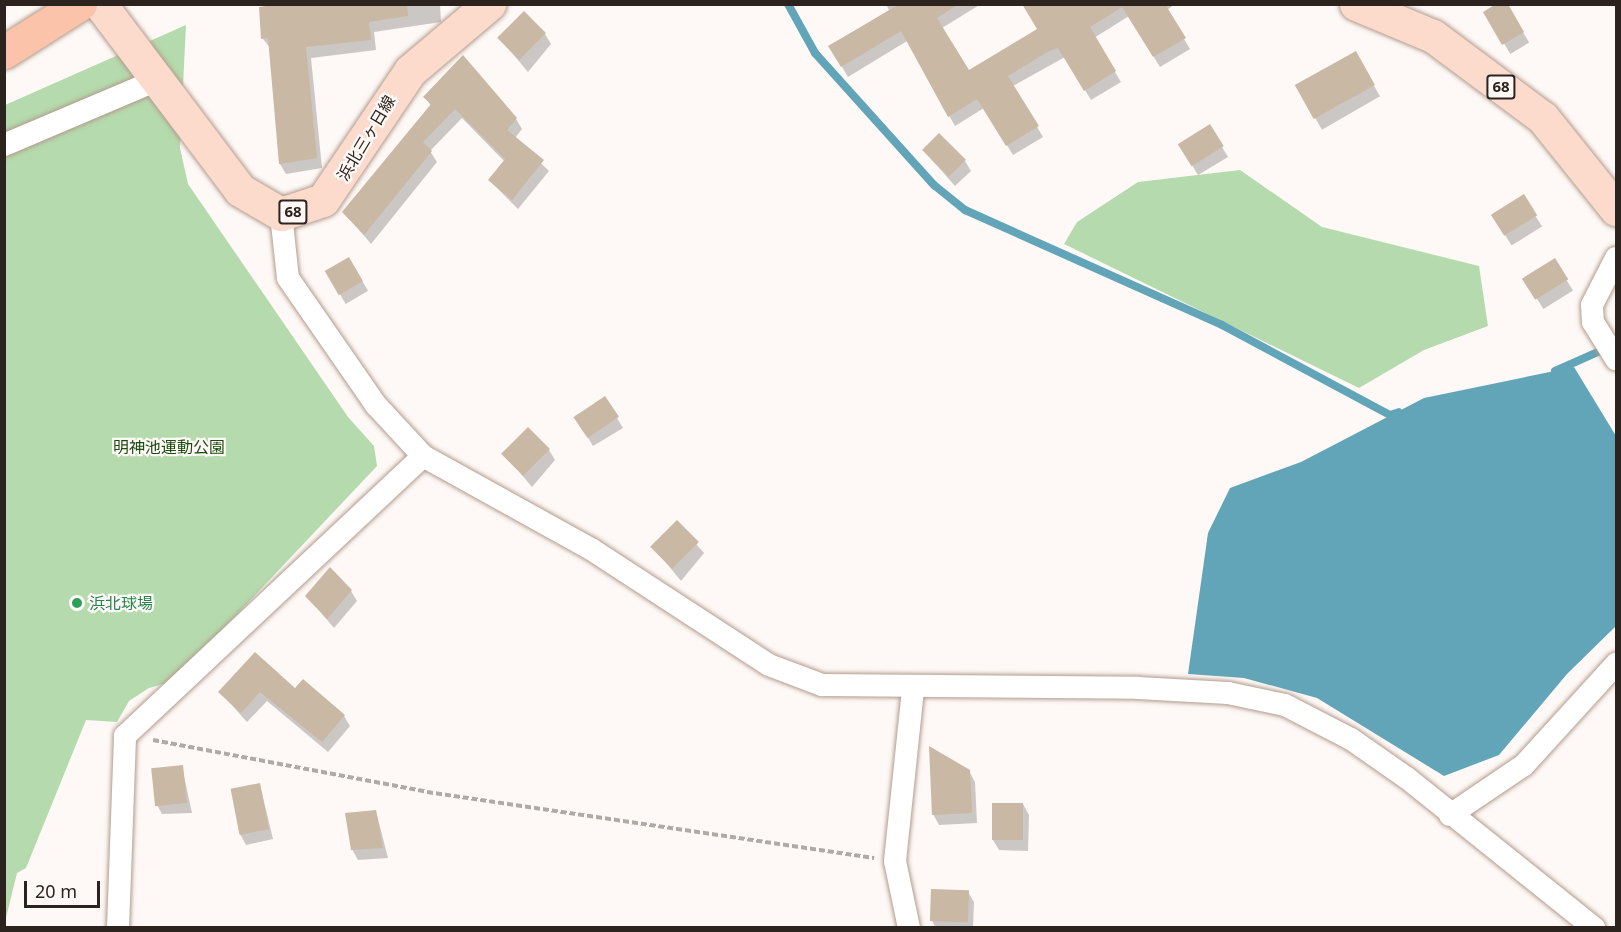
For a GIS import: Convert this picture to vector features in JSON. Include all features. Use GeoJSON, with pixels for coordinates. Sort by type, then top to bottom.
{"type":"FeatureCollection","features":[{"type":"Feature","properties":{"kind":"highway"},"geometry":{"type":"LineString","coordinates":[[4,52],[80,4]]}},
{"type":"Feature","properties":{"kind":"main road","name":"68"},"geometry":{"type":"LineString","coordinates":[[100,4],[240,190],[281,214]]}},
{"type":"Feature","properties":{"kind":"main road","name":"浜北三ヶ日線"},"geometry":{"type":"LineString","coordinates":[[281,214],[324,200],[410,71],[489,4]]}},
{"type":"Feature","properties":{"kind":"main road","name":"68"},"geometry":{"type":"LineString","coordinates":[[1356,4],[1432,36],[1543,118],[1617,209]]}},
{"type":"Feature","properties":{"kind":"street"},"geometry":{"type":"LineString","coordinates":[[4,145],[157,80]]}},
{"type":"Feature","properties":{"kind":"street"},"geometry":{"type":"LineString","coordinates":[[281,214],[288,278],[376,405],[423,456],[591,549],[769,665],[822,685],[913,689],[1157,689],[1228,693],[1285,705],[1351,739],[1594,927]]}},
{"type":"Feature","properties":{"kind":"street"},"geometry":{"type":"LineString","coordinates":[[1617,258],[1592,305],[1600,332],[1617,358]]}},
{"type":"Feature","properties":{"kind":"street"},"geometry":{"type":"LineString","coordinates":[[118,927],[125,736],[423,456]]}},
{"type":"Feature","properties":{"kind":"street"},"geometry":{"type":"LineString","coordinates":[[1450,815],[1524,765],[1617,664]]}},
{"type":"Feature","properties":{"kind":"street"},"geometry":{"type":"LineString","coordinates":[[909,927],[895,861],[913,689]]}},
{"type":"Feature","properties":{"kind":"path"},"geometry":{"type":"LineString","coordinates":[[125,736],[428,792],[895,861]]}},
{"type":"Feature","properties":{"kind":"green space","name":"明神池運動公園"},"geometry":{"type":"Polygon","coordinates":[[[186,25],[180,148],[188,184],[348,417],[374,446],[377,466],[174,681],[149,688],[129,701],[117,722],[86,720],[26,868],[17,873],[5,922],[5,105],[186,25]]]}},
{"type":"Feature","properties":{"kind":"green space"},"geometry":{"type":"Polygon","coordinates":[[[1240,170],[1322,227],[1479,266],[1488,326],[1424,350],[1359,388],[1064,244],[1077,222],[1138,182],[1240,170]]]}},
{"type":"Feature","properties":{"kind":"water"},"geometry":{"type":"Polygon","coordinates":[[[1574,367],[1616,436],[1616,626],[1567,674],[1499,755],[1444,776],[1317,698],[1244,678],[1188,674],[1208,533],[1230,488],[1301,462],[1424,398],[1574,367]]]}},
{"type":"Feature","properties":{"kind":"building"},"geometry":{"type":"Polygon","coordinates":[[[279,4],[407,4],[408,16],[369,22],[371,40],[306,47],[317,158],[279,164],[268,38],[261,39],[259,7],[279,4]]]}},
{"type":"Feature","properties":{"kind":"building"},"geometry":{"type":"Polygon","coordinates":[[[900,4],[959,4],[937,18],[969,70],[1037,29],[1022,4],[1165,4],[1186,38],[1153,57],[1122,7],[1090,27],[1116,71],[1084,91],[1058,48],[1008,76],[1039,126],[1006,146],[977,99],[948,117],[901,31],[841,67],[828,46],[900,4]]]}},
{"type":"Feature","properties":{"kind":"building"},"geometry":{"type":"Polygon","coordinates":[[[1496,4],[1508,4],[1524,32],[1502,45],[1483,12],[1496,4]]]}},
{"type":"Feature","properties":{"kind":"building"},"geometry":{"type":"Polygon","coordinates":[[[524,11],[546,33],[519,60],[497,38],[524,11]]]}},
{"type":"Feature","properties":{"kind":"building"},"geometry":{"type":"Polygon","coordinates":[[[1356,51],[1375,85],[1314,119],[1295,85],[1356,51]]]}},
{"type":"Feature","properties":{"kind":"building"},"geometry":{"type":"Polygon","coordinates":[[[463,55],[517,118],[507,130],[544,160],[512,200],[488,180],[505,159],[455,109],[423,142],[432,151],[364,235],[342,212],[431,104],[423,97],[463,55]]]}},
{"type":"Feature","properties":{"kind":"building"},"geometry":{"type":"Polygon","coordinates":[[[1210,124],[1224,146],[1192,166],[1178,144],[1210,124]]]}},
{"type":"Feature","properties":{"kind":"building"},"geometry":{"type":"Polygon","coordinates":[[[939,133],[966,160],[949,177],[922,150],[939,133]]]}},
{"type":"Feature","properties":{"kind":"building"},"geometry":{"type":"Polygon","coordinates":[[[1524,194],[1537,215],[1504,236],[1491,215],[1524,194]]]}},
{"type":"Feature","properties":{"kind":"building"},"geometry":{"type":"Polygon","coordinates":[[[349,257],[363,281],[339,295],[325,271],[349,257]]]}},
{"type":"Feature","properties":{"kind":"building"},"geometry":{"type":"Polygon","coordinates":[[[1555,258],[1568,279],[1535,300],[1522,279],[1555,258]]]}},
{"type":"Feature","properties":{"kind":"building"},"geometry":{"type":"Polygon","coordinates":[[[605,396],[619,417],[587,438],[573,417],[605,396]]]}},
{"type":"Feature","properties":{"kind":"building"},"geometry":{"type":"Polygon","coordinates":[[[528,427],[550,449],[523,476],[501,454],[528,427]]]}},
{"type":"Feature","properties":{"kind":"building"},"geometry":{"type":"Polygon","coordinates":[[[677,520],[699,542],[672,569],[650,547],[677,520]]]}},
{"type":"Feature","properties":{"kind":"building"},"geometry":{"type":"Polygon","coordinates":[[[330,567],[352,590],[327,619],[305,596],[330,567]]]}},
{"type":"Feature","properties":{"kind":"building"},"geometry":{"type":"Polygon","coordinates":[[[255,652],[295,688],[303,679],[345,715],[322,742],[260,692],[241,713],[218,692],[255,652]]]}},
{"type":"Feature","properties":{"kind":"building"},"geometry":{"type":"Polygon","coordinates":[[[929,746],[970,770],[972,813],[932,815],[929,746]]]}},
{"type":"Feature","properties":{"kind":"building"},"geometry":{"type":"Polygon","coordinates":[[[183,765],[187,803],[155,806],[151,768],[183,765]]]}},
{"type":"Feature","properties":{"kind":"building"},"geometry":{"type":"Polygon","coordinates":[[[260,783],[269,829],[240,835],[231,789],[260,783]]]}},
{"type":"Feature","properties":{"kind":"building"},"geometry":{"type":"Polygon","coordinates":[[[992,803],[1023,803],[1023,840],[992,840],[992,803]]]}},
{"type":"Feature","properties":{"kind":"building"},"geometry":{"type":"Polygon","coordinates":[[[376,810],[383,848],[351,850],[345,813],[376,810]]]}},
{"type":"Feature","properties":{"kind":"building"},"geometry":{"type":"Polygon","coordinates":[[[931,889],[969,890],[968,922],[930,921],[931,889]]]}},
{"type":"Feature","properties":{"kind":"waterway"},"geometry":{"type":"LineString","coordinates":[[788,4],[815,53],[934,185],[965,210],[1222,325],[1390,415],[1399,412]]}},
{"type":"Feature","properties":{"kind":"waterway"},"geometry":{"type":"LineString","coordinates":[[1555,371],[1607,348]]}},
{"type":"Feature","properties":{"kind":"place","name":"浜北球場"},"geometry":{"type":"Point","coordinates":[77,603]}}]}
